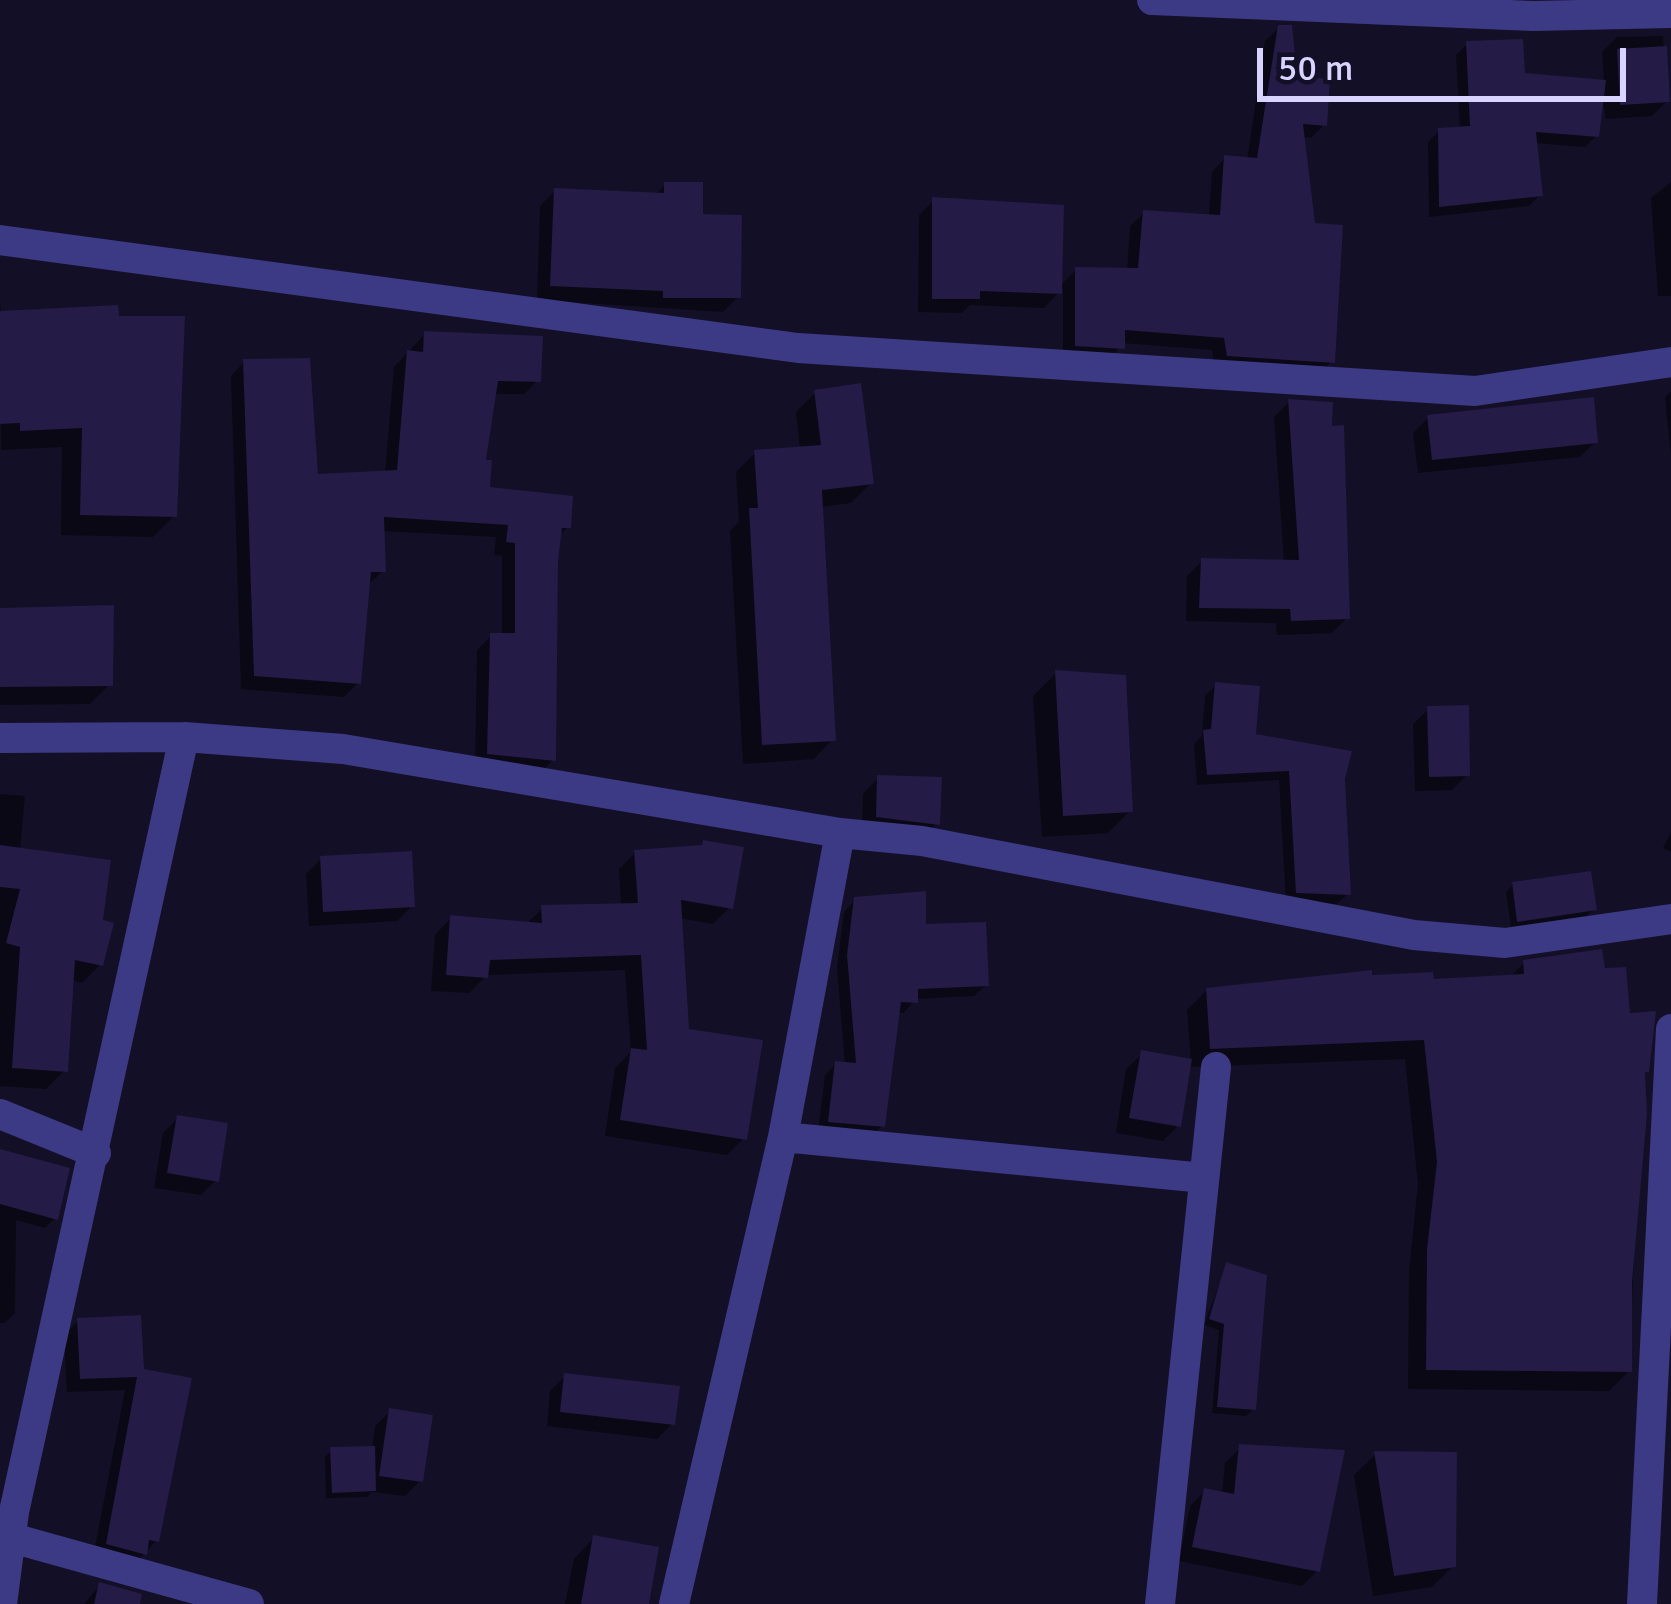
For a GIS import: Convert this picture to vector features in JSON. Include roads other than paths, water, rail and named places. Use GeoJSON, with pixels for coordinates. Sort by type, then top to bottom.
{"type":"FeatureCollection","features":[{"type":"Feature","properties":{"kind":"street"},"geometry":{"type":"LineString","coordinates":[[1152,0],[1533,16],[1671,13]]}},
{"type":"Feature","properties":{"kind":"street"},"geometry":{"type":"LineString","coordinates":[[0,240],[821,350],[1475,391],[1671,362]]}},
{"type":"Feature","properties":{"kind":"street"},"geometry":{"type":"LineString","coordinates":[[2,1604],[9,1519],[96,1153],[184,737]]}},
{"type":"Feature","properties":{"kind":"street"},"geometry":{"type":"LineString","coordinates":[[0,738],[184,737],[343,748],[840,833],[922,841],[1414,935],[1505,943],[1671,920]]}},
{"type":"Feature","properties":{"kind":"street"},"geometry":{"type":"LineString","coordinates":[[674,1604],[783,1137],[840,833]]}},
{"type":"Feature","properties":{"kind":"street"},"geometry":{"type":"LineString","coordinates":[[1642,1604],[1671,1029]]}},
{"type":"Feature","properties":{"kind":"street"},"geometry":{"type":"LineString","coordinates":[[1160,1604],[1216,1067]]}},
{"type":"Feature","properties":{"kind":"street"},"geometry":{"type":"LineString","coordinates":[[0,1114],[96,1153]]}},
{"type":"Feature","properties":{"kind":"street"},"geometry":{"type":"LineString","coordinates":[[783,1137],[1204,1178]]}},
{"type":"Feature","properties":{"kind":"street"},"geometry":{"type":"LineString","coordinates":[[9,1519],[249,1604]]}}]}
